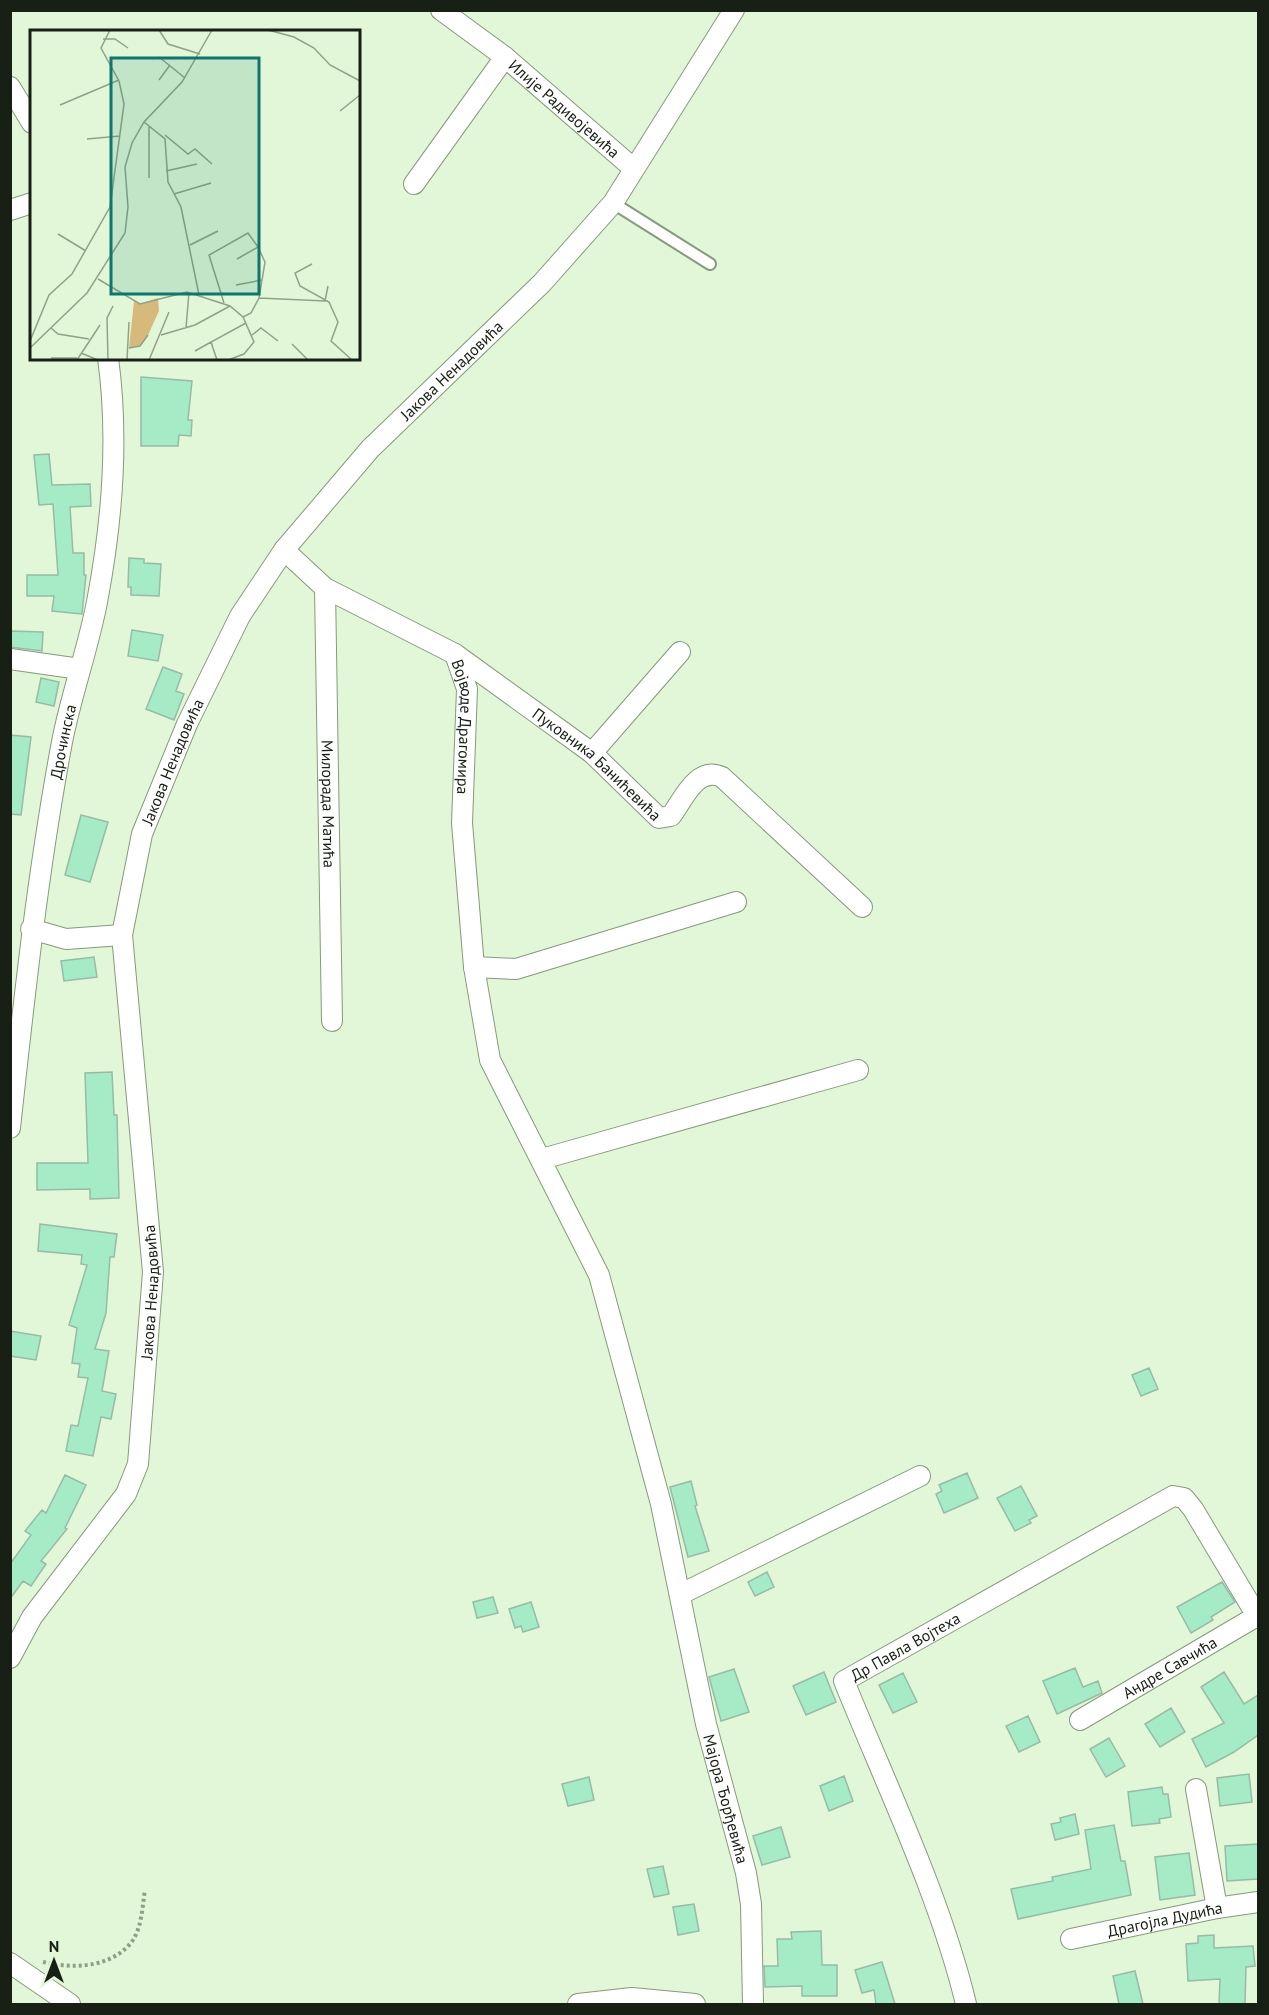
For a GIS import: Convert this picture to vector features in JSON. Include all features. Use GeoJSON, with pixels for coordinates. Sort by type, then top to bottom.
{"type":"FeatureCollection","features":[{"type":"Feature","properties":{"kind":"street"},"geometry":{"type":"LineString","coordinates":[[441,10],[505,57]]}},
{"type":"Feature","properties":{"kind":"street","name":"Јакова Ненадовића"},"geometry":{"type":"LineString","coordinates":[[10,1658],[32,1617],[126,1494],[138,1464],[153,1272],[122,935],[142,834],[187,724],[240,616],[284,550],[370,449],[542,283],[613,203],[734,10]]}},
{"type":"Feature","properties":{"kind":"street","name":"Илије Радивојевића"},"geometry":{"type":"LineString","coordinates":[[414,184],[505,57],[633,168]]}},
{"type":"Feature","properties":{"kind":"street"},"geometry":{"type":"LineString","coordinates":[[10,87],[30,120]]}},
{"type":"Feature","properties":{"kind":"street"},"geometry":{"type":"LineString","coordinates":[[10,210],[30,204]]}},
{"type":"Feature","properties":{"kind":"street","name":"Дрочинска"},"geometry":{"type":"LineString","coordinates":[[10,1128],[18,989],[31,929],[63,741],[97,602],[111,505],[113,393],[108,360]]}},
{"type":"Feature","properties":{"kind":"street","name":"Војводе Драгомира"},"geometry":{"type":"LineString","coordinates":[[284,550],[325,588],[454,654],[467,689],[462,822],[474,967],[490,1060],[599,1275]]}},
{"type":"Feature","properties":{"kind":"street","name":"Милорада Матића"},"geometry":{"type":"LineString","coordinates":[[325,588],[332,1021]]}},
{"type":"Feature","properties":{"kind":"street"},"geometry":{"type":"LineString","coordinates":[[592,753],[680,652]]}},
{"type":"Feature","properties":{"kind":"street","name":"Пуковника Банићевића"},"geometry":{"type":"LineString","coordinates":[[454,654],[592,753],[659,818],[671,816],[699,778],[711,773],[722,777],[862,907]]}},
{"type":"Feature","properties":{"kind":"street"},"geometry":{"type":"LineString","coordinates":[[10,659],[80,669]]}},
{"type":"Feature","properties":{"kind":"street"},"geometry":{"type":"LineString","coordinates":[[474,967],[516,969],[736,902]]}},
{"type":"Feature","properties":{"kind":"street"},"geometry":{"type":"LineString","coordinates":[[31,929],[66,939],[122,935]]}},
{"type":"Feature","properties":{"kind":"street"},"geometry":{"type":"LineString","coordinates":[[542,1159],[858,1070]]}},
{"type":"Feature","properties":{"kind":"street","name":"Мајора Ђорђевића"},"geometry":{"type":"LineString","coordinates":[[599,1275],[661,1504],[706,1724],[746,1873],[751,1904],[753,2004]]}},
{"type":"Feature","properties":{"kind":"street"},"geometry":{"type":"LineString","coordinates":[[681,1594],[920,1476]]}},
{"type":"Feature","properties":{"kind":"street","name":"Др Павла Војтеха"},"geometry":{"type":"LineString","coordinates":[[966,2004],[922,1875],[844,1681],[1173,1496],[1185,1498],[1194,1509],[1258,1617]]}},
{"type":"Feature","properties":{"kind":"street","name":"Андре Савчића"},"geometry":{"type":"LineString","coordinates":[[1080,1720],[1258,1617]]}},
{"type":"Feature","properties":{"kind":"street"},"geometry":{"type":"LineString","coordinates":[[1196,1789],[1217,1908]]}},
{"type":"Feature","properties":{"kind":"street","name":"Драгојла Дудића"},"geometry":{"type":"LineString","coordinates":[[1071,1939],[1217,1908],[1258,1902]]}},
{"type":"Feature","properties":{"kind":"street"},"geometry":{"type":"LineString","coordinates":[[10,1964],[70,2004]]}},
{"type":"Feature","properties":{"kind":"street"},"geometry":{"type":"LineString","coordinates":[[578,2004],[632,1998],[695,2004]]}},
{"type":"Feature","properties":{"kind":"lane"},"geometry":{"type":"LineString","coordinates":[[613,203],[710,264]]}},
{"type":"Feature","properties":{"kind":"path"},"geometry":{"type":"LineString","coordinates":[[39,1961],[73,1966],[98,1964],[115,1956],[131,1943],[140,1924],[145,1890]]}},
{"type":"Feature","properties":{"kind":"building"},"geometry":{"type":"Polygon","coordinates":[[[141,377],[192,381],[188,420],[192,420],[191,436],[179,435],[178,446],[141,446],[141,377]]]}},
{"type":"Feature","properties":{"kind":"building"},"geometry":{"type":"Polygon","coordinates":[[[49,454],[52,485],[90,484],[91,506],[70,507],[73,553],[84,553],[84,575],[86,575],[82,614],[52,611],[54,596],[27,596],[27,575],[58,575],[53,504],[39,505],[34,455],[49,454]]]}},
{"type":"Feature","properties":{"kind":"building"},"geometry":{"type":"Polygon","coordinates":[[[129,558],[144,559],[144,563],[161,564],[159,596],[131,595],[131,587],[128,587],[129,558]]]}},
{"type":"Feature","properties":{"kind":"building"},"geometry":{"type":"Polygon","coordinates":[[[132,630],[163,635],[158,661],[128,656],[132,630]]]}},
{"type":"Feature","properties":{"kind":"building"},"geometry":{"type":"Polygon","coordinates":[[[10,631],[43,632],[42,651],[10,647],[10,631]]]}},
{"type":"Feature","properties":{"kind":"building"},"geometry":{"type":"Polygon","coordinates":[[[163,667],[182,674],[176,691],[184,694],[174,720],[146,709],[163,667]]]}},
{"type":"Feature","properties":{"kind":"building"},"geometry":{"type":"Polygon","coordinates":[[[41,678],[59,682],[54,706],[36,702],[41,678]]]}},
{"type":"Feature","properties":{"kind":"building"},"geometry":{"type":"Polygon","coordinates":[[[10,735],[31,737],[21,815],[10,814],[10,735]]]}},
{"type":"Feature","properties":{"kind":"building"},"geometry":{"type":"Polygon","coordinates":[[[81,815],[108,822],[90,882],[65,875],[81,815]]]}},
{"type":"Feature","properties":{"kind":"building"},"geometry":{"type":"Polygon","coordinates":[[[94,957],[97,977],[64,981],[61,961],[94,957]]]}},
{"type":"Feature","properties":{"kind":"building"},"geometry":{"type":"Polygon","coordinates":[[[112,1072],[114,1115],[117,1115],[119,1198],[90,1199],[90,1189],[37,1190],[37,1163],[88,1163],[85,1073],[112,1072]]]}},
{"type":"Feature","properties":{"kind":"building"},"geometry":{"type":"Polygon","coordinates":[[[40,1224],[117,1234],[114,1257],[110,1257],[106,1313],[95,1349],[109,1351],[102,1391],[116,1394],[111,1419],[101,1417],[93,1456],[66,1451],[71,1425],[78,1426],[88,1378],[78,1377],[80,1364],[72,1363],[77,1328],[69,1325],[87,1265],[81,1264],[82,1255],[38,1251],[40,1224]]]}},
{"type":"Feature","properties":{"kind":"building"},"geometry":{"type":"Polygon","coordinates":[[[10,1331],[41,1336],[36,1360],[10,1356],[10,1331]]]}},
{"type":"Feature","properties":{"kind":"building"},"geometry":{"type":"Polygon","coordinates":[[[1149,1368],[1158,1389],[1141,1396],[1132,1375],[1149,1368]]]}},
{"type":"Feature","properties":{"kind":"building"},"geometry":{"type":"Polygon","coordinates":[[[967,1473],[978,1498],[944,1513],[936,1494],[942,1491],[939,1485],[967,1473]]]}},
{"type":"Feature","properties":{"kind":"building"},"geometry":{"type":"Polygon","coordinates":[[[65,1475],[86,1485],[65,1528],[67,1529],[41,1561],[46,1564],[31,1586],[23,1581],[10,1599],[10,1564],[31,1535],[25,1531],[42,1510],[46,1513],[65,1475]]]}},
{"type":"Feature","properties":{"kind":"building"},"geometry":{"type":"Polygon","coordinates":[[[691,1481],[697,1505],[695,1506],[709,1551],[688,1557],[670,1487],[691,1481]]]}},
{"type":"Feature","properties":{"kind":"building"},"geometry":{"type":"Polygon","coordinates":[[[1021,1486],[1037,1516],[1029,1520],[1031,1523],[1015,1531],[997,1498],[1021,1486]]]}},
{"type":"Feature","properties":{"kind":"building"},"geometry":{"type":"Polygon","coordinates":[[[767,1572],[774,1587],[755,1596],[748,1582],[767,1572]]]}},
{"type":"Feature","properties":{"kind":"building"},"geometry":{"type":"Polygon","coordinates":[[[1222,1582],[1235,1602],[1211,1617],[1213,1620],[1191,1633],[1177,1607],[1222,1582]]]}},
{"type":"Feature","properties":{"kind":"building"},"geometry":{"type":"Polygon","coordinates":[[[493,1597],[498,1613],[477,1618],[473,1602],[493,1597]]]}},
{"type":"Feature","properties":{"kind":"building"},"geometry":{"type":"Polygon","coordinates":[[[531,1602],[539,1627],[523,1632],[521,1626],[515,1628],[509,1609],[531,1602]]]}},
{"type":"Feature","properties":{"kind":"building"},"geometry":{"type":"Polygon","coordinates":[[[1075,1668],[1083,1687],[1098,1681],[1102,1693],[1057,1714],[1043,1681],[1075,1668]]]}},
{"type":"Feature","properties":{"kind":"building"},"geometry":{"type":"Polygon","coordinates":[[[734,1669],[749,1712],[721,1721],[709,1677],[734,1669]]]}},
{"type":"Feature","properties":{"kind":"building"},"geometry":{"type":"Polygon","coordinates":[[[824,1672],[836,1702],[806,1715],[793,1686],[824,1672]]]}},
{"type":"Feature","properties":{"kind":"building"},"geometry":{"type":"Polygon","coordinates":[[[1224,1672],[1244,1704],[1258,1695],[1258,1735],[1234,1752],[1206,1767],[1192,1739],[1224,1723],[1201,1687],[1224,1672]]]}},
{"type":"Feature","properties":{"kind":"building"},"geometry":{"type":"Polygon","coordinates":[[[903,1673],[917,1702],[893,1713],[879,1685],[903,1673]]]}},
{"type":"Feature","properties":{"kind":"building"},"geometry":{"type":"Polygon","coordinates":[[[1171,1708],[1185,1732],[1160,1747],[1145,1724],[1171,1708]]]}},
{"type":"Feature","properties":{"kind":"building"},"geometry":{"type":"Polygon","coordinates":[[[1028,1716],[1040,1742],[1019,1752],[1006,1726],[1028,1716]]]}},
{"type":"Feature","properties":{"kind":"building"},"geometry":{"type":"Polygon","coordinates":[[[1109,1738],[1125,1766],[1106,1777],[1090,1749],[1109,1738]]]}},
{"type":"Feature","properties":{"kind":"building"},"geometry":{"type":"Polygon","coordinates":[[[1249,1774],[1252,1802],[1220,1806],[1217,1778],[1249,1774]]]}},
{"type":"Feature","properties":{"kind":"building"},"geometry":{"type":"Polygon","coordinates":[[[844,1776],[853,1801],[829,1811],[820,1786],[844,1776]]]}},
{"type":"Feature","properties":{"kind":"building"},"geometry":{"type":"Polygon","coordinates":[[[589,1777],[594,1800],[568,1806],[562,1784],[589,1777]]]}},
{"type":"Feature","properties":{"kind":"building"},"geometry":{"type":"Polygon","coordinates":[[[1162,1787],[1163,1794],[1168,1794],[1171,1817],[1159,1819],[1160,1823],[1132,1826],[1128,1792],[1162,1787]]]}},
{"type":"Feature","properties":{"kind":"building"},"geometry":{"type":"Polygon","coordinates":[[[1075,1814],[1079,1834],[1055,1840],[1051,1824],[1061,1822],[1060,1818],[1075,1814]]]}},
{"type":"Feature","properties":{"kind":"building"},"geometry":{"type":"Polygon","coordinates":[[[1114,1825],[1121,1861],[1125,1861],[1131,1895],[1018,1919],[1011,1889],[1053,1881],[1052,1877],[1091,1869],[1085,1830],[1114,1825]]]}},
{"type":"Feature","properties":{"kind":"building"},"geometry":{"type":"Polygon","coordinates":[[[781,1827],[790,1857],[762,1865],[753,1836],[781,1827]]]}},
{"type":"Feature","properties":{"kind":"building"},"geometry":{"type":"Polygon","coordinates":[[[1258,1844],[1258,1879],[1227,1881],[1225,1846],[1258,1844]]]}},
{"type":"Feature","properties":{"kind":"building"},"geometry":{"type":"Polygon","coordinates":[[[1189,1853],[1195,1895],[1160,1900],[1155,1857],[1189,1853]]]}},
{"type":"Feature","properties":{"kind":"building"},"geometry":{"type":"Polygon","coordinates":[[[663,1866],[669,1894],[654,1897],[647,1869],[663,1866]]]}},
{"type":"Feature","properties":{"kind":"building"},"geometry":{"type":"Polygon","coordinates":[[[694,1904],[699,1931],[678,1935],[673,1907],[694,1904]]]}},
{"type":"Feature","properties":{"kind":"building"},"geometry":{"type":"Polygon","coordinates":[[[821,1931],[822,1965],[837,1965],[837,1996],[802,1996],[802,1986],[765,1987],[764,1966],[778,1966],[777,1939],[792,1939],[791,1932],[821,1931]]]}},
{"type":"Feature","properties":{"kind":"building"},"geometry":{"type":"Polygon","coordinates":[[[1214,1935],[1214,1948],[1253,1946],[1255,1966],[1246,1967],[1245,2004],[1219,2004],[1220,1979],[1188,1981],[1186,1944],[1198,1943],[1198,1936],[1214,1935]]]}},
{"type":"Feature","properties":{"kind":"building"},"geometry":{"type":"Polygon","coordinates":[[[882,1962],[895,2004],[876,2004],[874,1990],[862,1993],[855,1970],[882,1962]]]}},
{"type":"Feature","properties":{"kind":"building"},"geometry":{"type":"Polygon","coordinates":[[[1135,1971],[1143,2004],[1119,2004],[1113,1976],[1135,1971]]]}}]}
